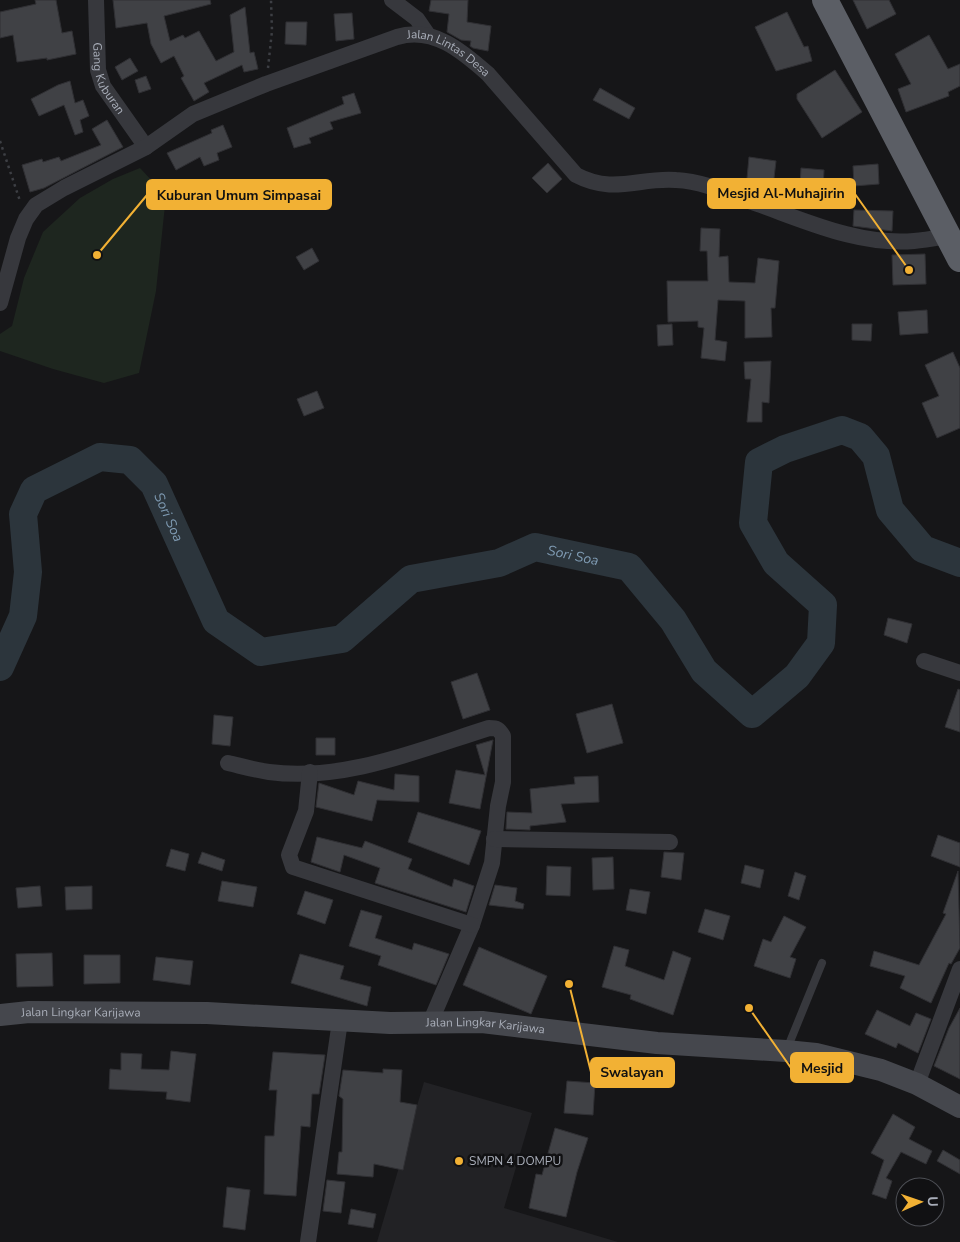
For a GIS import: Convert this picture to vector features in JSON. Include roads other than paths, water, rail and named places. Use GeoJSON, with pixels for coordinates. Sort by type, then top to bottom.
{"type":"FeatureCollection","features":[{"type":"Feature","properties":{"kind":"highway"},"geometry":{"type":"LineString","coordinates":[[825,0],[960,259]]}},
{"type":"Feature","properties":{"kind":"main road","name":"Jalan Lingkar Karijawa"},"geometry":{"type":"LineString","coordinates":[[0,1015],[29,1012],[207,1013],[340,1021],[482,1022],[657,1044],[786,1050],[851,1061],[917,1084],[960,1107]]}},
{"type":"Feature","properties":{"kind":"street","name":"Gang Kuburan"},"geometry":{"type":"LineString","coordinates":[[96,0],[97,63],[100,78],[146,147]]}},
{"type":"Feature","properties":{"kind":"street"},"geometry":{"type":"LineString","coordinates":[[392,0],[417,19],[428,35]]}},
{"type":"Feature","properties":{"kind":"street","name":"Jalan Lintas Desa"},"geometry":{"type":"LineString","coordinates":[[0,303],[18,238],[26,219],[36,205],[48,197],[146,147],[193,114],[266,84],[402,35],[417,33],[428,35],[462,52],[481,68],[576,174],[589,181],[621,186],[676,179],[711,188],[829,230],[850,235],[893,241],[913,241],[948,236]]}},
{"type":"Feature","properties":{"kind":"street"},"geometry":{"type":"LineString","coordinates":[[924,661],[960,673]]}},
{"type":"Feature","properties":{"kind":"street"},"geometry":{"type":"LineString","coordinates":[[228,764],[270,772],[344,770],[496,728],[502,736],[504,767],[492,863],[472,925],[430,1023]]}},
{"type":"Feature","properties":{"kind":"street"},"geometry":{"type":"LineString","coordinates":[[310,772],[306,812],[290,855],[293,867],[472,925]]}},
{"type":"Feature","properties":{"kind":"street"},"geometry":{"type":"LineString","coordinates":[[494,839],[670,842]]}},
{"type":"Feature","properties":{"kind":"street"},"geometry":{"type":"LineString","coordinates":[[917,1084],[960,969]]}},
{"type":"Feature","properties":{"kind":"street"},"geometry":{"type":"LineString","coordinates":[[308,1242],[340,1021]]}},
{"type":"Feature","properties":{"kind":"lane"},"geometry":{"type":"LineString","coordinates":[[786,1050],[822,963]]}},
{"type":"Feature","properties":{"kind":"waterway","name":"Sori Soa"},"geometry":{"type":"LineString","coordinates":[[0,667],[23,616],[28,572],[23,514],[34,490],[100,457],[130,460],[154,484],[216,621],[261,652],[342,639],[411,579],[499,563],[535,547],[629,567],[673,620],[704,671],[752,714],[797,676],[821,643],[823,605],[776,563],[753,523],[759,462],[785,449],[842,430],[860,437],[876,456],[890,510],[923,549],[960,563]]}},
{"type":"Feature","properties":{"kind":"place","name":"Kuburan Umum Simpasai"},"geometry":{"type":"Point","coordinates":[97,255]}},
{"type":"Feature","properties":{"kind":"place","name":"Mesjid Al-Muhajirin"},"geometry":{"type":"Point","coordinates":[909,270]}},
{"type":"Feature","properties":{"kind":"place","name":"Swalayan"},"geometry":{"type":"Point","coordinates":[569,984]}},
{"type":"Feature","properties":{"kind":"place","name":"Mesjid"},"geometry":{"type":"Point","coordinates":[749,1008]}},
{"type":"Feature","properties":{"kind":"place","name":"SMPN 4 DOMPU"},"geometry":{"type":"Point","coordinates":[459,1161]}}]}
